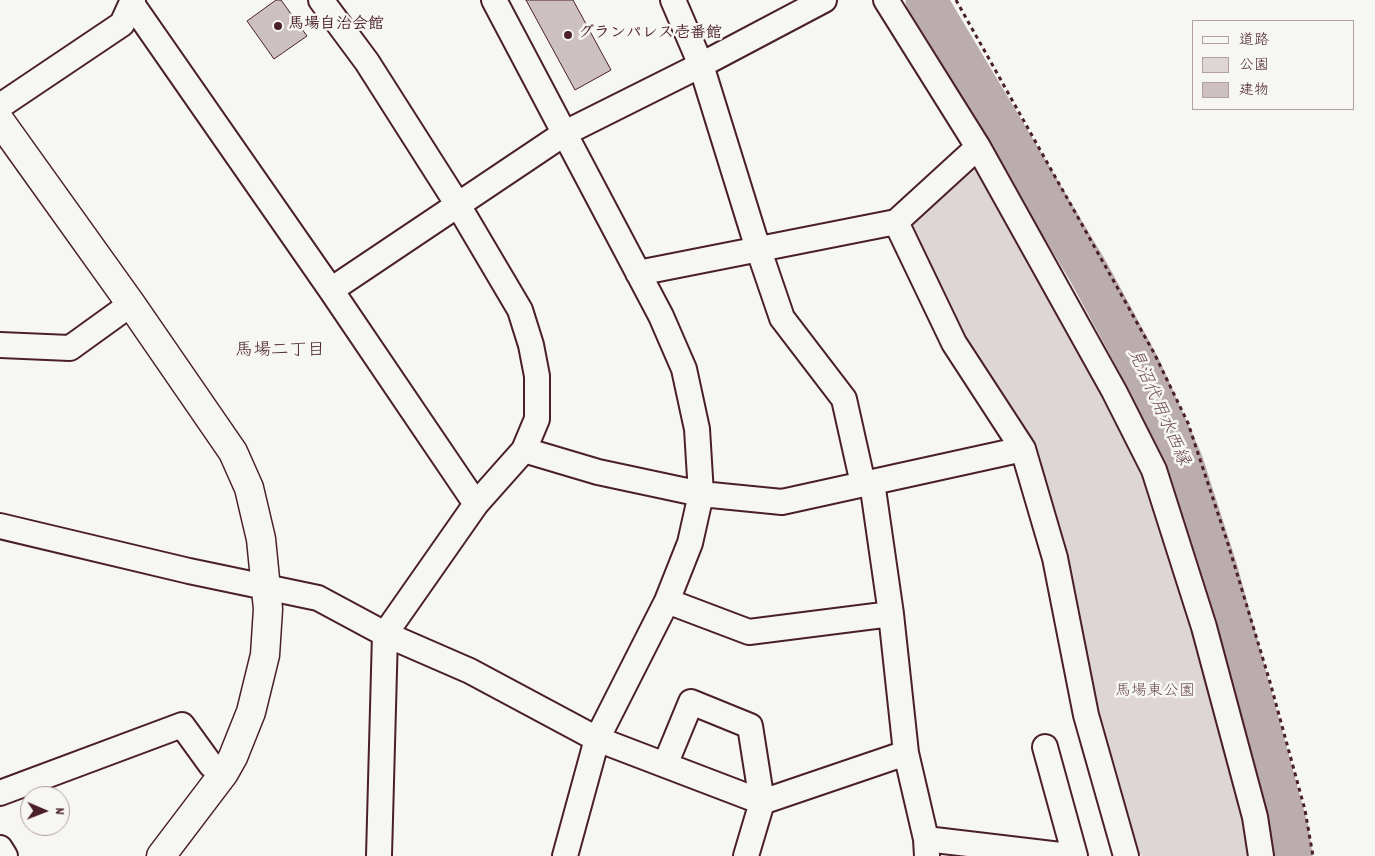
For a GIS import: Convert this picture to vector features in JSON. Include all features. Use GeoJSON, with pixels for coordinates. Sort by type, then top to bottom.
{"type":"FeatureCollection","features":[{"type":"Feature","properties":{"kind":"street"},"geometry":{"type":"LineString","coordinates":[[321,0],[367,62],[458,204],[520,310],[532,345],[537,376],[537,419],[524,450],[476,504],[384,634],[379,856]]}},
{"type":"Feature","properties":{"kind":"street"},"geometry":{"type":"LineString","coordinates":[[494,0],[661,316],[684,369],[697,429],[701,494],[690,543],[667,601],[597,739],[565,856]]}},
{"type":"Feature","properties":{"kind":"street"},"geometry":{"type":"LineString","coordinates":[[672,0],[701,65],[782,318],[844,399],[867,483],[890,614],[906,753],[927,848],[1069,856]]}},
{"type":"Feature","properties":{"kind":"street"},"geometry":{"type":"LineString","coordinates":[[331,290],[565,133],[701,65],[824,0]]}},
{"type":"Feature","properties":{"kind":"street"},"geometry":{"type":"LineString","coordinates":[[886,0],[978,147],[1109,383],[1154,470],[1204,628],[1255,817],[1261,856]]}},
{"type":"Feature","properties":{"kind":"street"},"geometry":{"type":"LineString","coordinates":[[0,106],[122,24],[133,2],[476,504]]}},
{"type":"Feature","properties":{"kind":"street"},"geometry":{"type":"LineString","coordinates":[[0,122],[131,304],[233,452],[249,488],[261,539],[268,609],[264,655],[251,712],[233,757],[224,773],[161,856]]}},
{"type":"Feature","properties":{"kind":"street"},"geometry":{"type":"LineString","coordinates":[[638,273],[896,222],[978,147]]}},
{"type":"Feature","properties":{"kind":"street"},"geometry":{"type":"LineString","coordinates":[[896,222],[954,343],[1023,449],[1055,558],[1086,715],[1126,856]]}},
{"type":"Feature","properties":{"kind":"street"},"geometry":{"type":"LineString","coordinates":[[0,345],[70,348],[131,304]]}},
{"type":"Feature","properties":{"kind":"street"},"geometry":{"type":"LineString","coordinates":[[524,450],[598,472],[701,494],[782,502],[1023,449]]}},
{"type":"Feature","properties":{"kind":"street"},"geometry":{"type":"LineString","coordinates":[[0,526],[189,571],[318,598],[384,634],[470,672],[597,739],[762,802],[906,753]]}},
{"type":"Feature","properties":{"kind":"street"},"geometry":{"type":"LineString","coordinates":[[667,601],[749,632],[890,614]]}},
{"type":"Feature","properties":{"kind":"street"},"geometry":{"type":"LineString","coordinates":[[664,764],[691,702],[750,726],[762,802],[746,856]]}},
{"type":"Feature","properties":{"kind":"street"},"geometry":{"type":"LineString","coordinates":[[0,793],[182,725],[211,765],[224,773]]}},
{"type":"Feature","properties":{"kind":"street"},"geometry":{"type":"LineString","coordinates":[[1045,747],[1075,856]]}},
{"type":"Feature","properties":{"kind":"street"},"geometry":{"type":"LineString","coordinates":[[0,848],[5,856]]}},
{"type":"Feature","properties":{"kind":"path"},"geometry":{"type":"LineString","coordinates":[[956,0],[1154,353],[1188,423],[1228,544],[1270,682],[1305,810],[1313,856]]}},
{"type":"Feature","properties":{"kind":"green space","name":"馬場東公園"},"geometry":{"type":"Polygon","coordinates":[[[970,163],[983,165],[1151,479],[1257,856],[1142,856],[1138,852],[1098,709],[1052,499],[1032,439],[965,345],[908,224],[970,163]]]}},
{"type":"Feature","properties":{"kind":"building"},"geometry":{"type":"Polygon","coordinates":[[[276,0],[281,0],[307,36],[274,59],[247,21],[276,0]]]}},
{"type":"Feature","properties":{"kind":"building","name":"グランパレス壱番館"},"geometry":{"type":"Polygon","coordinates":[[[526,0],[573,0],[611,70],[575,90],[526,0]]]}},
{"type":"Feature","properties":{"kind":"waterway","name":"見沼代用水西縁"},"geometry":{"type":"LineString","coordinates":[[926,0],[1088,271],[1140,367],[1183,463],[1217,569],[1288,830],[1292,856]]}},
{"type":"Feature","properties":{"kind":"place","name":"馬場自治会館"},"geometry":{"type":"Point","coordinates":[278,26]}},
{"type":"Feature","properties":{"kind":"place","name":"グランパレス壱番館"},"geometry":{"type":"Point","coordinates":[568,35]}},
{"type":"Feature","properties":{"kind":"district","name":"馬場二丁目"},"geometry":{"type":"Point","coordinates":[280,353]}}]}
